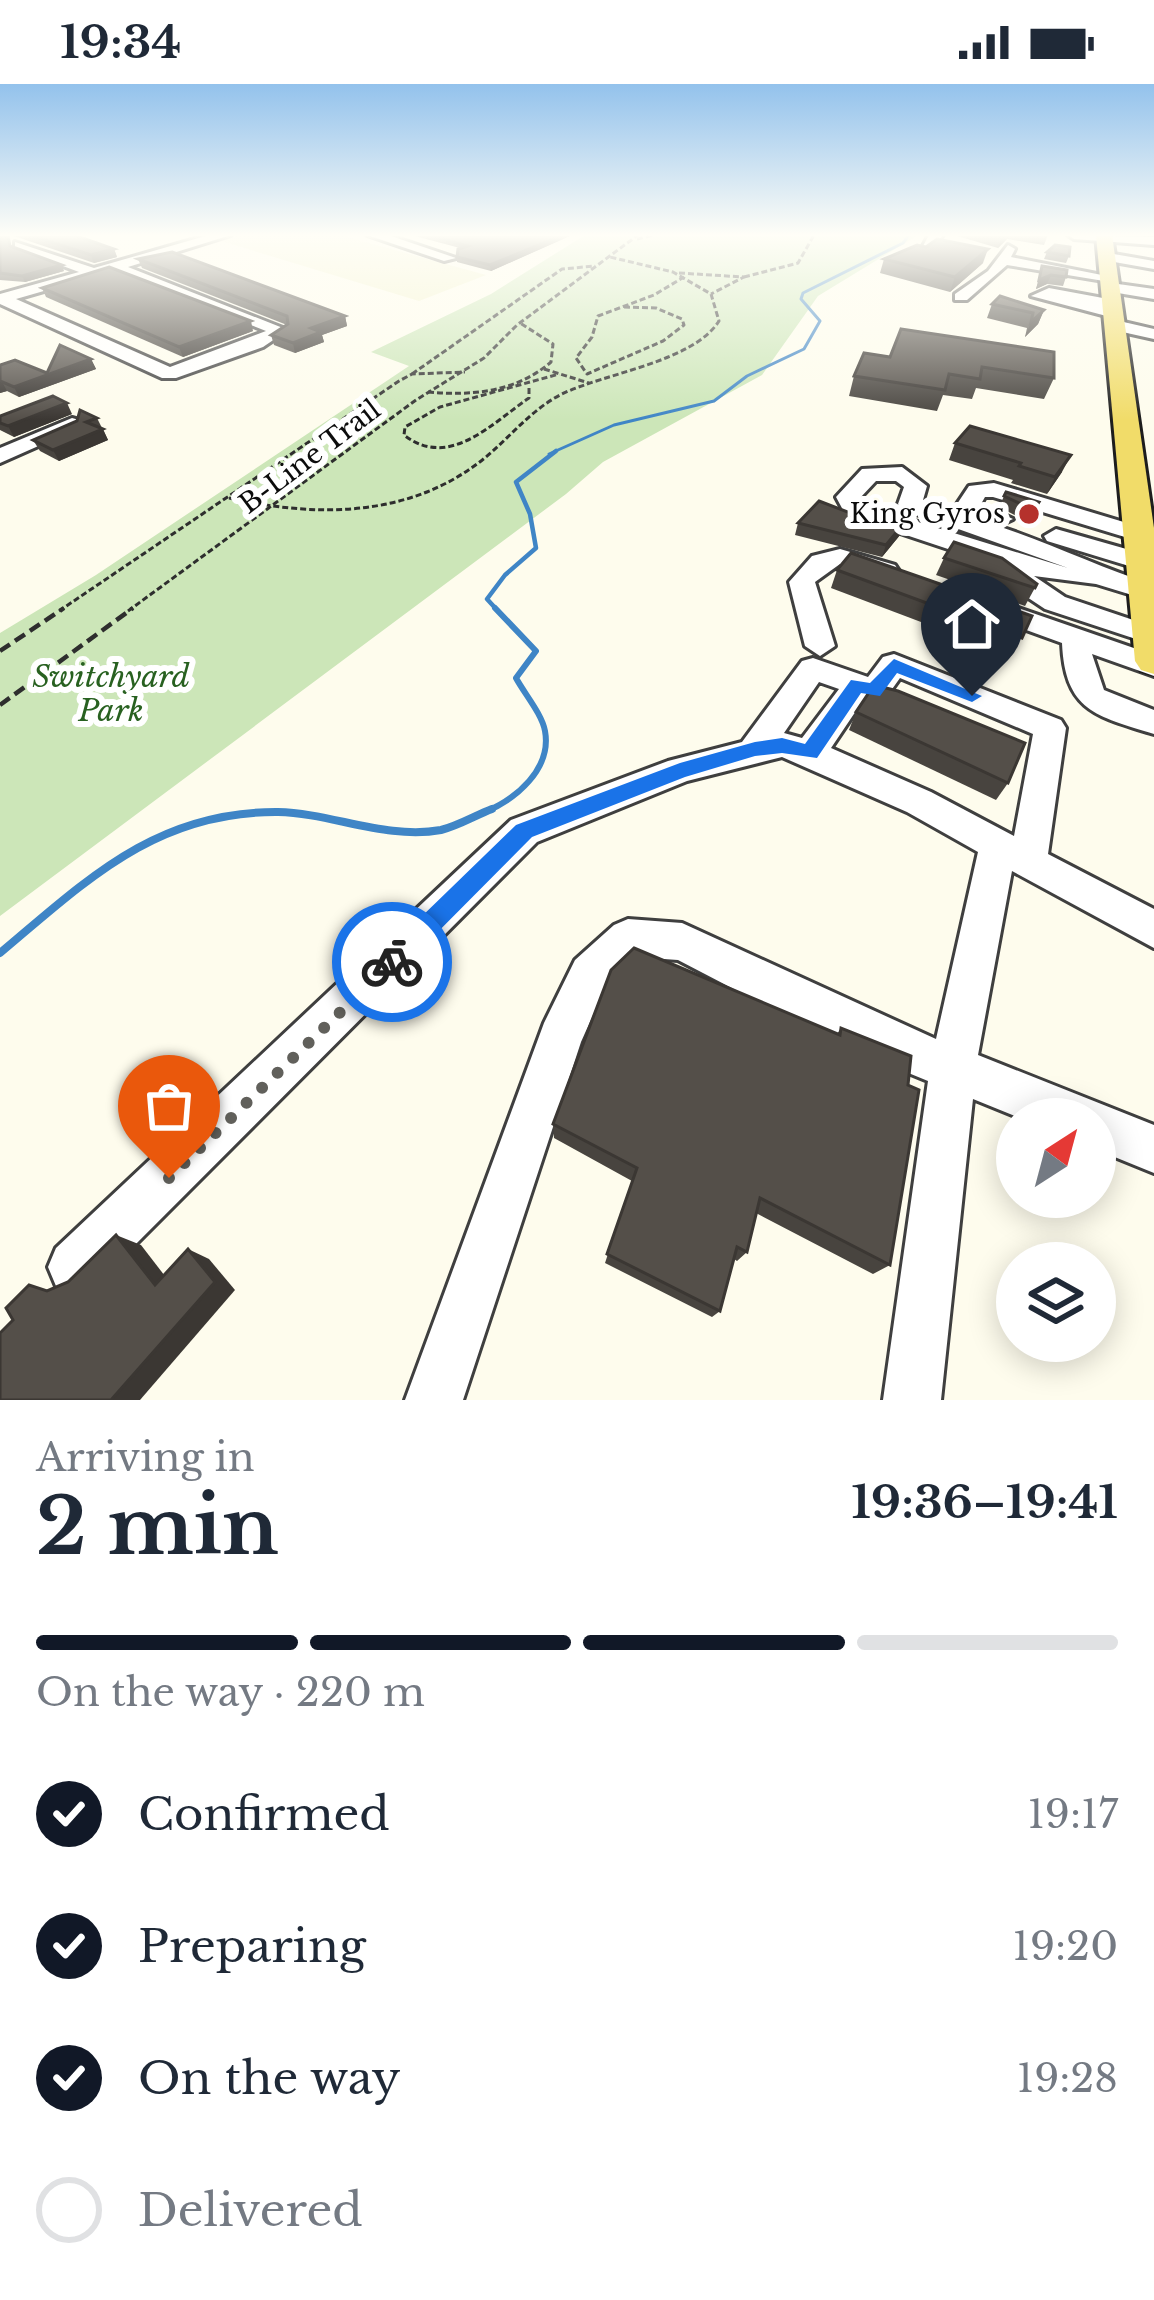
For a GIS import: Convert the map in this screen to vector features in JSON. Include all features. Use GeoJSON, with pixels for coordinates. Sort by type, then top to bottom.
{"type":"FeatureCollection","features":[{"type":"Feature","properties":{"kind":"main road"},"geometry":{"type":"LineString","coordinates":[[1112,296],[1143,475],[1142,562],[1153,654]]}},
{"type":"Feature","properties":{"kind":"street"},"geometry":{"type":"LineString","coordinates":[[2,299],[170,374],[280,330],[192,296]]}},
{"type":"Feature","properties":{"kind":"street"},"geometry":{"type":"LineString","coordinates":[[1028,313],[1094,296]]}},
{"type":"Feature","properties":{"kind":"street"},"geometry":{"type":"LineString","coordinates":[[1114,296],[1154,350]]}},
{"type":"Feature","properties":{"kind":"street"},"geometry":{"type":"LineString","coordinates":[[1116,296],[1154,334]]}},
{"type":"Feature","properties":{"kind":"street"},"geometry":{"type":"LineString","coordinates":[[1120,296],[1154,314]]}},
{"type":"Feature","properties":{"kind":"street"},"geometry":{"type":"LineString","coordinates":[[0,456],[74,424]]}},
{"type":"Feature","properties":{"kind":"street"},"geometry":{"type":"LineString","coordinates":[[1098,576],[1070,558],[910,504],[908,498],[916,486],[902,474],[869,474],[848,496],[851,505],[867,514],[1078,582],[1098,576],[1142,562]]}},
{"type":"Feature","properties":{"kind":"street"},"geometry":{"type":"LineString","coordinates":[[994,490],[1142,562],[982,513],[969,504],[977,491],[994,490]]}},
{"type":"Feature","properties":{"kind":"street"},"geometry":{"type":"LineString","coordinates":[[942,554],[1033,585],[1055,603],[1153,654]]}},
{"type":"Feature","properties":{"kind":"street"},"geometry":{"type":"LineString","coordinates":[[820,646],[802,582],[815,562],[827,556],[845,557],[908,579]]}},
{"type":"Feature","properties":{"kind":"street"},"geometry":{"type":"LineString","coordinates":[[971,601],[1076,638],[1153,654]]}},
{"type":"Feature","properties":{"kind":"street"},"geometry":{"type":"LineString","coordinates":[[1076,638],[1078,684],[1086,694],[1154,722]]}},
{"type":"Feature","properties":{"kind":"street"},"geometry":{"type":"LineString","coordinates":[[755,749],[813,668],[874,691],[894,664],[1051,728],[953,1067],[912,1400]]}},
{"type":"Feature","properties":{"kind":"street"},"geometry":{"type":"LineString","coordinates":[[810,752],[858,685]]}},
{"type":"Feature","properties":{"kind":"street"},"geometry":{"type":"LineString","coordinates":[[75,1267],[524,831],[680,770],[782,745],[810,752],[919,802],[1154,930]]}},
{"type":"Feature","properties":{"kind":"street"},"geometry":{"type":"LineString","coordinates":[[434,1400],[560,1039],[590,974],[628,938],[682,942],[861,1031],[1029,1098]]}},
{"type":"Feature","properties":{"kind":"street"},"geometry":{"type":"LineString","coordinates":[[1116,1134],[1154,1149]]}},
{"type":"Feature","properties":{"kind":"path"},"geometry":{"type":"LineString","coordinates":[[0,651],[523,296]]}},
{"type":"Feature","properties":{"kind":"path","name":"B-Line Trail"},"geometry":{"type":"LineString","coordinates":[[0,705],[428,392],[464,372],[555,296]]}},
{"type":"Feature","properties":{"kind":"path"},"geometry":{"type":"LineString","coordinates":[[229,498],[270,508],[339,511],[423,494],[482,460],[534,410],[589,383],[659,360],[705,336],[718,321],[712,296]]}},
{"type":"Feature","properties":{"kind":"path"},"geometry":{"type":"LineString","coordinates":[[587,374],[577,358],[592,338],[595,319],[648,297],[652,307]]}},
{"type":"Feature","properties":{"kind":"path"},"geometry":{"type":"LineString","coordinates":[[578,380],[614,357],[665,340],[684,325],[676,314],[652,307],[624,307]]}},
{"type":"Feature","properties":{"kind":"path"},"geometry":{"type":"LineString","coordinates":[[428,392],[491,390],[544,369],[555,353],[553,344],[520,323]]}},
{"type":"Feature","properties":{"kind":"path"},"geometry":{"type":"LineString","coordinates":[[544,369],[589,383]]}},
{"type":"Feature","properties":{"kind":"path"},"geometry":{"type":"LineString","coordinates":[[412,374],[464,372]]}},
{"type":"Feature","properties":{"kind":"path"},"geometry":{"type":"LineString","coordinates":[[530,388],[529,398],[474,440],[454,447],[418,446],[404,435],[406,427],[433,407],[530,388],[559,374]]}},
{"type":"Feature","properties":{"kind":"green space","name":"Switchyard Park"},"geometry":{"type":"Polygon","coordinates":[[[486,296],[818,296],[762,375],[603,462],[0,916],[0,633],[96,575],[409,366],[371,352],[486,296]]]}},
{"type":"Feature","properties":{"kind":"building"},"geometry":{"type":"Polygon","coordinates":[[[62,296],[186,296],[251,321],[179,347],[62,296]]]}},
{"type":"Feature","properties":{"kind":"building"},"geometry":{"type":"Polygon","coordinates":[[[236,296],[292,296],[345,316],[311,328],[321,332],[293,343],[271,335],[288,324],[287,316],[236,296]]]}},
{"type":"Feature","properties":{"kind":"building"},"geometry":{"type":"Polygon","coordinates":[[[1001,296],[1044,310],[1031,322],[1033,313],[992,304],[1001,296]]]}},
{"type":"Feature","properties":{"kind":"building"},"geometry":{"type":"Polygon","coordinates":[[[901,329],[1054,352],[1054,378],[982,367],[980,379],[949,374],[945,390],[854,376],[864,353],[890,357],[901,329]]]}},
{"type":"Feature","properties":{"kind":"building"},"geometry":{"type":"Polygon","coordinates":[[[60,345],[91,359],[14,387],[0,381],[0,365],[15,360],[47,373],[60,345]]]}},
{"type":"Feature","properties":{"kind":"building"},"geometry":{"type":"Polygon","coordinates":[[[53,396],[67,403],[8,426],[0,423],[0,416],[53,396]]]}},
{"type":"Feature","properties":{"kind":"building"},"geometry":{"type":"Polygon","coordinates":[[[80,410],[97,418],[86,422],[103,429],[53,450],[33,440],[77,421],[80,410]]]}},
{"type":"Feature","properties":{"kind":"building"},"geometry":{"type":"Polygon","coordinates":[[[970,426],[1071,455],[1055,477],[955,443],[970,426]]]}},
{"type":"Feature","properties":{"kind":"building"},"geometry":{"type":"Polygon","coordinates":[[[1006,492],[1039,502],[1034,510],[1004,496],[1006,492]]]}},
{"type":"Feature","properties":{"kind":"building"},"geometry":{"type":"Polygon","coordinates":[[[819,501],[879,524],[885,517],[904,523],[886,545],[798,523],[819,501]]]}},
{"type":"Feature","properties":{"kind":"building"},"geometry":{"type":"Polygon","coordinates":[[[954,542],[1002,558],[1037,584],[1035,588],[944,558],[954,542]]]}},
{"type":"Feature","properties":{"kind":"building"},"geometry":{"type":"Polygon","coordinates":[[[851,553],[1032,616],[1022,638],[837,570],[851,553]]]}},
{"type":"Feature","properties":{"kind":"building"},"geometry":{"type":"Polygon","coordinates":[[[874,685],[1025,743],[1008,783],[856,712],[874,685]]]}},
{"type":"Feature","properties":{"kind":"building"},"geometry":{"type":"Polygon","coordinates":[[[634,948],[840,1035],[841,1028],[911,1056],[908,1085],[919,1090],[890,1265],[760,1198],[747,1252],[737,1247],[720,1311],[607,1254],[637,1168],[553,1124],[611,970],[634,948]]]}},
{"type":"Feature","properties":{"kind":"building"},"geometry":{"type":"Polygon","coordinates":[[[116,1235],[155,1285],[188,1249],[215,1282],[111,1400],[0,1400],[0,1333],[13,1320],[6,1308],[29,1285],[47,1291],[68,1282],[116,1235]]]}},
{"type":"Feature","properties":{"kind":"waterway"},"geometry":{"type":"LineString","coordinates":[[549,454],[614,425],[714,401],[747,376],[804,349],[820,321],[802,296]]}},
{"type":"Feature","properties":{"kind":"waterway"},"geometry":{"type":"LineString","coordinates":[[498,611],[487,599],[505,575],[536,548],[530,514],[516,482],[556,451]]}},
{"type":"Feature","properties":{"kind":"waterway"},"geometry":{"type":"LineString","coordinates":[[485,812],[529,781],[546,745],[540,718],[516,678],[536,651],[495,608]]}},
{"type":"Feature","properties":{"kind":"waterway"},"geometry":{"type":"LineString","coordinates":[[485,812],[492,809]]}},
{"type":"Feature","properties":{"kind":"waterway"},"geometry":{"type":"LineString","coordinates":[[0,953],[94,876],[159,837],[195,823],[278,812],[421,832],[447,828],[485,812]]}},
{"type":"Feature","properties":{"kind":"way so far"},"geometry":{"type":"LineString","coordinates":[[169,1178],[392,962]]}},
{"type":"Feature","properties":{"kind":"place","name":"King Gyros"},"geometry":{"type":"Point","coordinates":[1029,514]}},
{"type":"Feature","properties":{"kind":"route"},"geometry":{"type":"LineString","coordinates":[[392,962],[524,831],[680,770],[755,749],[782,745],[810,752],[858,685],[874,691],[894,664],[972,696]]}}]}
